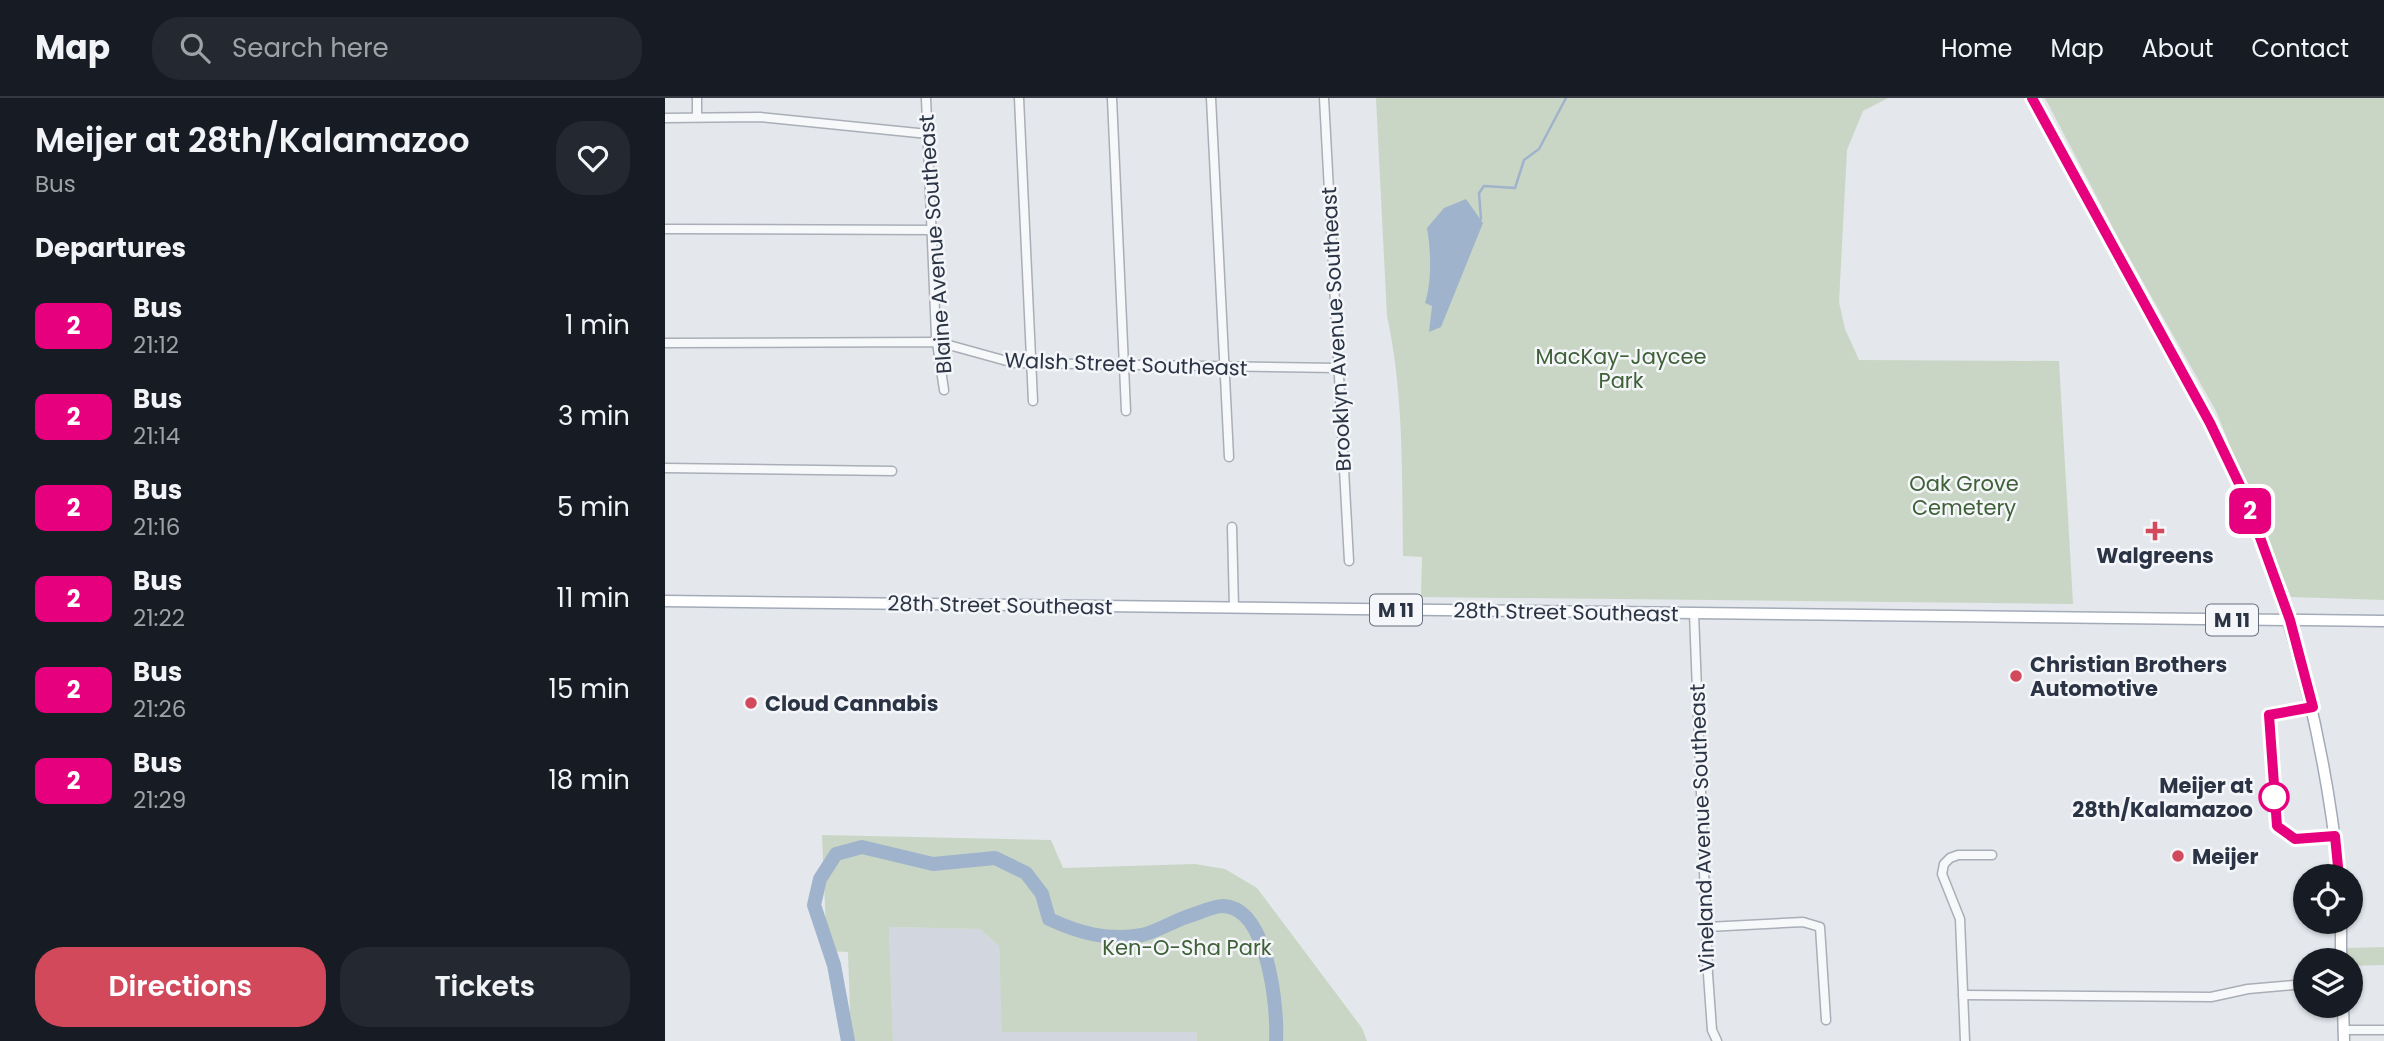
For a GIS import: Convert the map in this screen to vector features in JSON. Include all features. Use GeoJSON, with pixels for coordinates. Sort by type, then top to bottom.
{"type":"FeatureCollection","features":[{"type":"Feature","properties":{"kind":"main road"},"geometry":{"type":"LineString","coordinates":[[2032,98],[2210,423],[2245,496],[2290,620],[2326,766],[2337,864]]}},
{"type":"Feature","properties":{"kind":"main road","name":"28th Street Southeast"},"geometry":{"type":"LineString","coordinates":[[665,601],[2384,621]]}},
{"type":"Feature","properties":{"kind":"street"},"geometry":{"type":"LineString","coordinates":[[697,98],[697,117]]}},
{"type":"Feature","properties":{"kind":"street","name":"Blaine Avenue Southeast"},"geometry":{"type":"LineString","coordinates":[[926,98],[944,390]]}},
{"type":"Feature","properties":{"kind":"street"},"geometry":{"type":"LineString","coordinates":[[1019,98],[1033,401]]}},
{"type":"Feature","properties":{"kind":"street"},"geometry":{"type":"LineString","coordinates":[[1112,98],[1126,411]]}},
{"type":"Feature","properties":{"kind":"street"},"geometry":{"type":"LineString","coordinates":[[1211,98],[1229,457]]}},
{"type":"Feature","properties":{"kind":"street","name":"Brooklyn Avenue Southeast"},"geometry":{"type":"LineString","coordinates":[[1324,98],[1349,561]]}},
{"type":"Feature","properties":{"kind":"street"},"geometry":{"type":"LineString","coordinates":[[665,118],[799,120],[927,134]]}},
{"type":"Feature","properties":{"kind":"street"},"geometry":{"type":"LineString","coordinates":[[665,229],[933,230]]}},
{"type":"Feature","properties":{"kind":"street","name":"Walsh Street Southeast"},"geometry":{"type":"LineString","coordinates":[[665,343],[939,342],[977,351],[1001,361],[1032,364],[1337,368]]}},
{"type":"Feature","properties":{"kind":"street"},"geometry":{"type":"LineString","coordinates":[[665,468],[892,471]]}},
{"type":"Feature","properties":{"kind":"street"},"geometry":{"type":"LineString","coordinates":[[1232,527],[1234,608]]}},
{"type":"Feature","properties":{"kind":"street","name":"Vineland Avenue Southeast"},"geometry":{"type":"LineString","coordinates":[[1694,613],[1711,1019],[1717,1041]]}},
{"type":"Feature","properties":{"kind":"street"},"geometry":{"type":"LineString","coordinates":[[1965,1041],[1960,919],[1942,874],[1944,864],[1950,858],[1958,855],[1992,855]]}},
{"type":"Feature","properties":{"kind":"street"},"geometry":{"type":"LineString","coordinates":[[1707,927],[1803,922],[1817,925],[1822,937],[1826,1020]]}},
{"type":"Feature","properties":{"kind":"street"},"geometry":{"type":"LineString","coordinates":[[1963,995],[2211,997],[2248,989],[2293,985]]}},
{"type":"Feature","properties":{"kind":"street"},"geometry":{"type":"LineString","coordinates":[[2344,1035],[2384,1030]]}},
{"type":"Feature","properties":{"kind":"shaded area"},"geometry":{"type":"Polygon","coordinates":[[[889,927],[980,929],[999,946],[1003,1031],[1196,1032],[1197,1041],[893,1041],[889,927]]]}},
{"type":"Feature","properties":{"kind":"green space","name":"MacKay-Jaycee Park"},"geometry":{"type":"Polygon","coordinates":[[[1376,98],[1888,98],[1863,111],[1847,150],[1839,302],[1845,329],[1859,360],[2059,361],[2073,604],[1421,597],[1422,557],[1403,556],[1399,405],[1387,316],[1376,98]]]}},
{"type":"Feature","properties":{"kind":"green space"},"geometry":{"type":"Polygon","coordinates":[[[2045,98],[2384,98],[2384,600],[2291,597],[2216,411],[2121,243],[2045,98]]]}},
{"type":"Feature","properties":{"kind":"green space","name":"Ken-O-Sha Park"},"geometry":{"type":"Polygon","coordinates":[[[822,835],[1051,840],[1063,868],[1195,864],[1225,869],[1257,888],[1362,1028],[1367,1041],[1197,1041],[1196,1032],[1002,1032],[999,946],[980,929],[889,927],[893,1041],[851,1041],[848,952],[827,951],[822,835]]]}},
{"type":"Feature","properties":{"kind":"green space"},"geometry":{"type":"Polygon","coordinates":[[[2384,947],[2384,965],[2363,966],[2363,948],[2346,948],[2384,947]]]}},
{"type":"Feature","properties":{"kind":"water"},"geometry":{"type":"Polygon","coordinates":[[[1466,199],[1483,223],[1441,327],[1429,332],[1432,306],[1425,303],[1430,266],[1427,228],[1444,208],[1466,199]]]}},
{"type":"Feature","properties":{"kind":"waterway"},"geometry":{"type":"LineString","coordinates":[[1481,219],[1479,193],[1484,186],[1515,188],[1524,160],[1539,149],[1566,98]]}},
{"type":"Feature","properties":{"kind":"waterway"},"geometry":{"type":"LineString","coordinates":[[848,1041],[834,965],[814,905],[820,879],[836,854],[862,847],[933,864],[995,858],[1026,873],[1042,894],[1049,919],[1094,934],[1117,937],[1142,935],[1216,907],[1223,906],[1238,911],[1251,923],[1267,962],[1275,1006],[1276,1041]]}},
{"type":"Feature","properties":{"kind":"bus line","name":"2"},"geometry":{"type":"LineString","coordinates":[[2032,98],[2210,423],[2245,496],[2290,620],[2313,707],[2269,715],[2274,758],[2275,819],[2282,832],[2295,839],[2335,836],[2338,864]]}},
{"type":"Feature","properties":{"kind":"place","name":"Walgreens"},"geometry":{"type":"Point","coordinates":[2155,531]}},
{"type":"Feature","properties":{"kind":"place","name":"Christian Brothers Automotive"},"geometry":{"type":"Point","coordinates":[2016,676]}},
{"type":"Feature","properties":{"kind":"place","name":"Cloud Cannabis"},"geometry":{"type":"Point","coordinates":[751,703]}},
{"type":"Feature","properties":{"kind":"place","name":"Meijer at 28th/Kalamazoo"},"geometry":{"type":"Point","coordinates":[2274,797]}},
{"type":"Feature","properties":{"kind":"place","name":"Meijer"},"geometry":{"type":"Point","coordinates":[2178,856]}},
{"type":"Feature","properties":{"kind":"park label","name":"Oak Grove Cemetery"},"geometry":{"type":"Point","coordinates":[1964,495]}}]}
